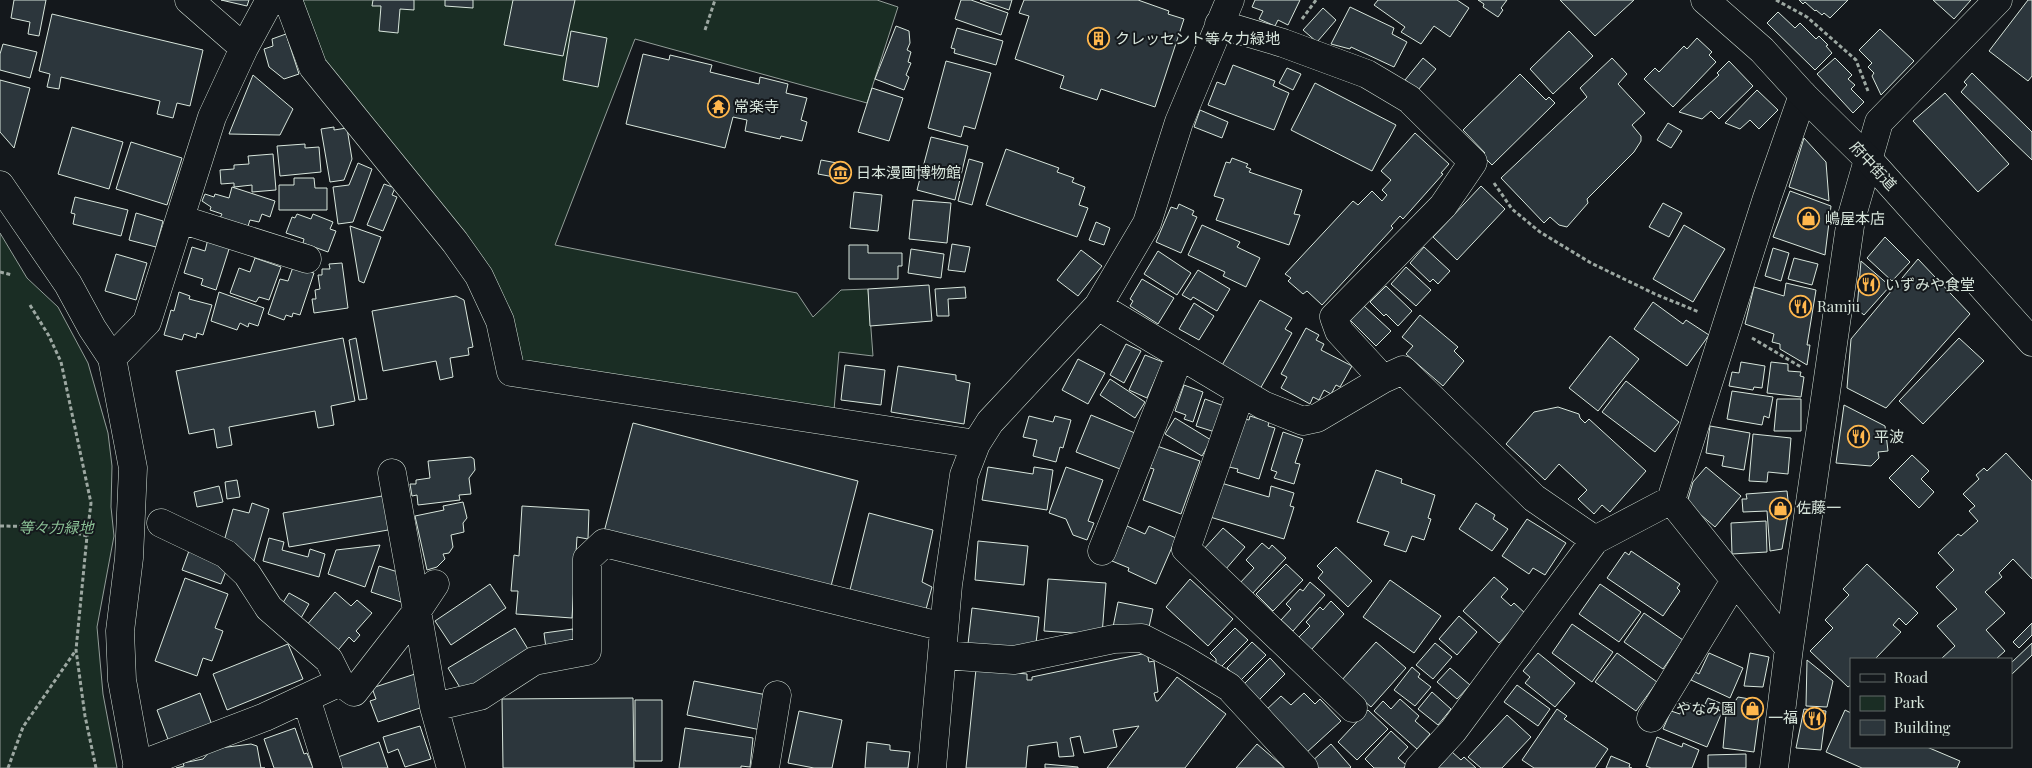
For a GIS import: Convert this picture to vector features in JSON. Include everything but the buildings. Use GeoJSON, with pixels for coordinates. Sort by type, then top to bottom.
{"type":"FeatureCollection","features":[{"type":"Feature","properties":{"kind":"main road"},"geometry":{"type":"LineString","coordinates":[[189,0],[244,48]]}},
{"type":"Feature","properties":{"kind":"main road"},"geometry":{"type":"LineString","coordinates":[[112,358],[147,322],[212,117],[244,48],[270,0]]}},
{"type":"Feature","properties":{"kind":"main road"},"geometry":{"type":"LineString","coordinates":[[288,0],[313,67],[455,242],[479,276],[500,322],[511,372],[976,444]]}},
{"type":"Feature","properties":{"kind":"main road","name":"府中街道"},"geometry":{"type":"LineString","coordinates":[[1705,0],[1762,50],[1803,95],[1869,160],[2032,342]]}},
{"type":"Feature","properties":{"kind":"main road"},"geometry":{"type":"LineString","coordinates":[[1774,768],[1789,648],[1851,219],[1879,122],[1998,0]]}},
{"type":"Feature","properties":{"kind":"main road"},"geometry":{"type":"LineString","coordinates":[[932,768],[948,585],[964,475],[976,444],[990,422],[1098,306],[1147,223],[1179,122],[1222,7],[1283,43],[1366,74],[1409,99],[1473,162],[1443,206],[1334,317],[1339,331],[1383,379]]}},
{"type":"Feature","properties":{"kind":"main road"},"geometry":{"type":"LineString","coordinates":[[1419,768],[1453,731],[1595,540],[1671,500],[1767,198],[1803,95]]}},
{"type":"Feature","properties":{"kind":"main road"},"geometry":{"type":"LineString","coordinates":[[0,185],[68,284],[92,328],[112,358],[133,468],[130,548],[120,632],[122,680],[138,767],[265,717],[340,682]]}},
{"type":"Feature","properties":{"kind":"main road"},"geometry":{"type":"LineString","coordinates":[[180,219],[307,259]]}},
{"type":"Feature","properties":{"kind":"main road"},"geometry":{"type":"LineString","coordinates":[[1098,306],[1263,405],[1303,421],[1317,418],[1383,379],[1403,370],[1534,498],[1595,540]]}},
{"type":"Feature","properties":{"kind":"main road"},"geometry":{"type":"LineString","coordinates":[[1102,551],[1180,355]]}},
{"type":"Feature","properties":{"kind":"main road"},"geometry":{"type":"LineString","coordinates":[[1241,392],[1186,549],[1353,708]]}},
{"type":"Feature","properties":{"kind":"main road"},"geometry":{"type":"LineString","coordinates":[[392,473],[434,707],[451,768]]}},
{"type":"Feature","properties":{"kind":"main road"},"geometry":{"type":"LineString","coordinates":[[1671,500],[1734,582],[1789,648]]}},
{"type":"Feature","properties":{"kind":"main road"},"geometry":{"type":"LineString","coordinates":[[161,523],[226,554],[247,574],[269,608],[330,660],[340,682],[354,692],[417,611],[435,584]]}},
{"type":"Feature","properties":{"kind":"main road"},"geometry":{"type":"LineString","coordinates":[[434,707],[480,696],[534,661],[586,651],[587,559],[604,543],[944,627]]}},
{"type":"Feature","properties":{"kind":"main road"},"geometry":{"type":"LineString","coordinates":[[1651,718],[1734,582]]}},
{"type":"Feature","properties":{"kind":"main road"},"geometry":{"type":"LineString","coordinates":[[942,655],[1014,660],[1114,639],[1142,638],[1181,658],[1229,687],[1304,768]]}},
{"type":"Feature","properties":{"kind":"main road"},"geometry":{"type":"LineString","coordinates":[[765,768],[777,695]]}},
{"type":"Feature","properties":{"kind":"main road"},"geometry":{"type":"LineString","coordinates":[[306,698],[328,768]]}},
{"type":"Feature","properties":{"kind":"path"},"geometry":{"type":"LineString","coordinates":[[705,30],[715,0]]}},
{"type":"Feature","properties":{"kind":"path"},"geometry":{"type":"LineString","coordinates":[[1776,0],[1807,17],[1856,60],[1879,122]]}},
{"type":"Feature","properties":{"kind":"path"},"geometry":{"type":"LineString","coordinates":[[1473,162],[1484,168],[1512,208],[1540,232],[1591,263],[1655,294],[1728,324],[1827,382]]}},
{"type":"Feature","properties":{"kind":"path"},"geometry":{"type":"LineString","coordinates":[[0,272],[12,275]]}},
{"type":"Feature","properties":{"kind":"path"},"geometry":{"type":"LineString","coordinates":[[30,305],[49,336],[61,362],[90,504],[76,650],[84,716],[96,768]]}},
{"type":"Feature","properties":{"kind":"path"},"geometry":{"type":"LineString","coordinates":[[0,526],[53,526],[88,536]]}},
{"type":"Feature","properties":{"kind":"path"},"geometry":{"type":"LineString","coordinates":[[8,768],[24,727],[76,650]]}},
{"type":"Feature","properties":{"kind":"green space"},"geometry":{"type":"Polygon","coordinates":[[[299,0],[877,0],[898,7],[867,103],[635,39],[555,245],[797,293],[813,317],[841,290],[868,289],[873,356],[839,352],[834,410],[517,362],[506,309],[321,63],[299,0]]]}},
{"type":"Feature","properties":{"kind":"green space","name":"等々力緑地"},"geometry":{"type":"Polygon","coordinates":[[[0,233],[27,278],[58,307],[88,363],[108,433],[112,466],[111,507],[114,536],[97,627],[103,694],[117,768],[0,768],[0,233]]]}},
{"type":"Feature","properties":{"kind":"place","name":"クレッセント等々力緑地"},"geometry":{"type":"Point","coordinates":[1099,39]}},
{"type":"Feature","properties":{"kind":"place","name":"常楽寺"},"geometry":{"type":"Point","coordinates":[718,107]}},
{"type":"Feature","properties":{"kind":"place","name":"日本漫画博物館"},"geometry":{"type":"Point","coordinates":[840,173]}},
{"type":"Feature","properties":{"kind":"place","name":"嶋屋本店"},"geometry":{"type":"Point","coordinates":[1809,219]}},
{"type":"Feature","properties":{"kind":"place","name":"いずみや食堂"},"geometry":{"type":"Point","coordinates":[1869,285]}},
{"type":"Feature","properties":{"kind":"place","name":"Ramju"},"geometry":{"type":"Point","coordinates":[1801,307]}},
{"type":"Feature","properties":{"kind":"place","name":"平波"},"geometry":{"type":"Point","coordinates":[1858,437]}},
{"type":"Feature","properties":{"kind":"place","name":"佐藤一"},"geometry":{"type":"Point","coordinates":[1780,508]}},
{"type":"Feature","properties":{"kind":"place","name":"やなみ園"},"geometry":{"type":"Point","coordinates":[1752,709]}},
{"type":"Feature","properties":{"kind":"place","name":"一福"},"geometry":{"type":"Point","coordinates":[1814,718]}}]}
